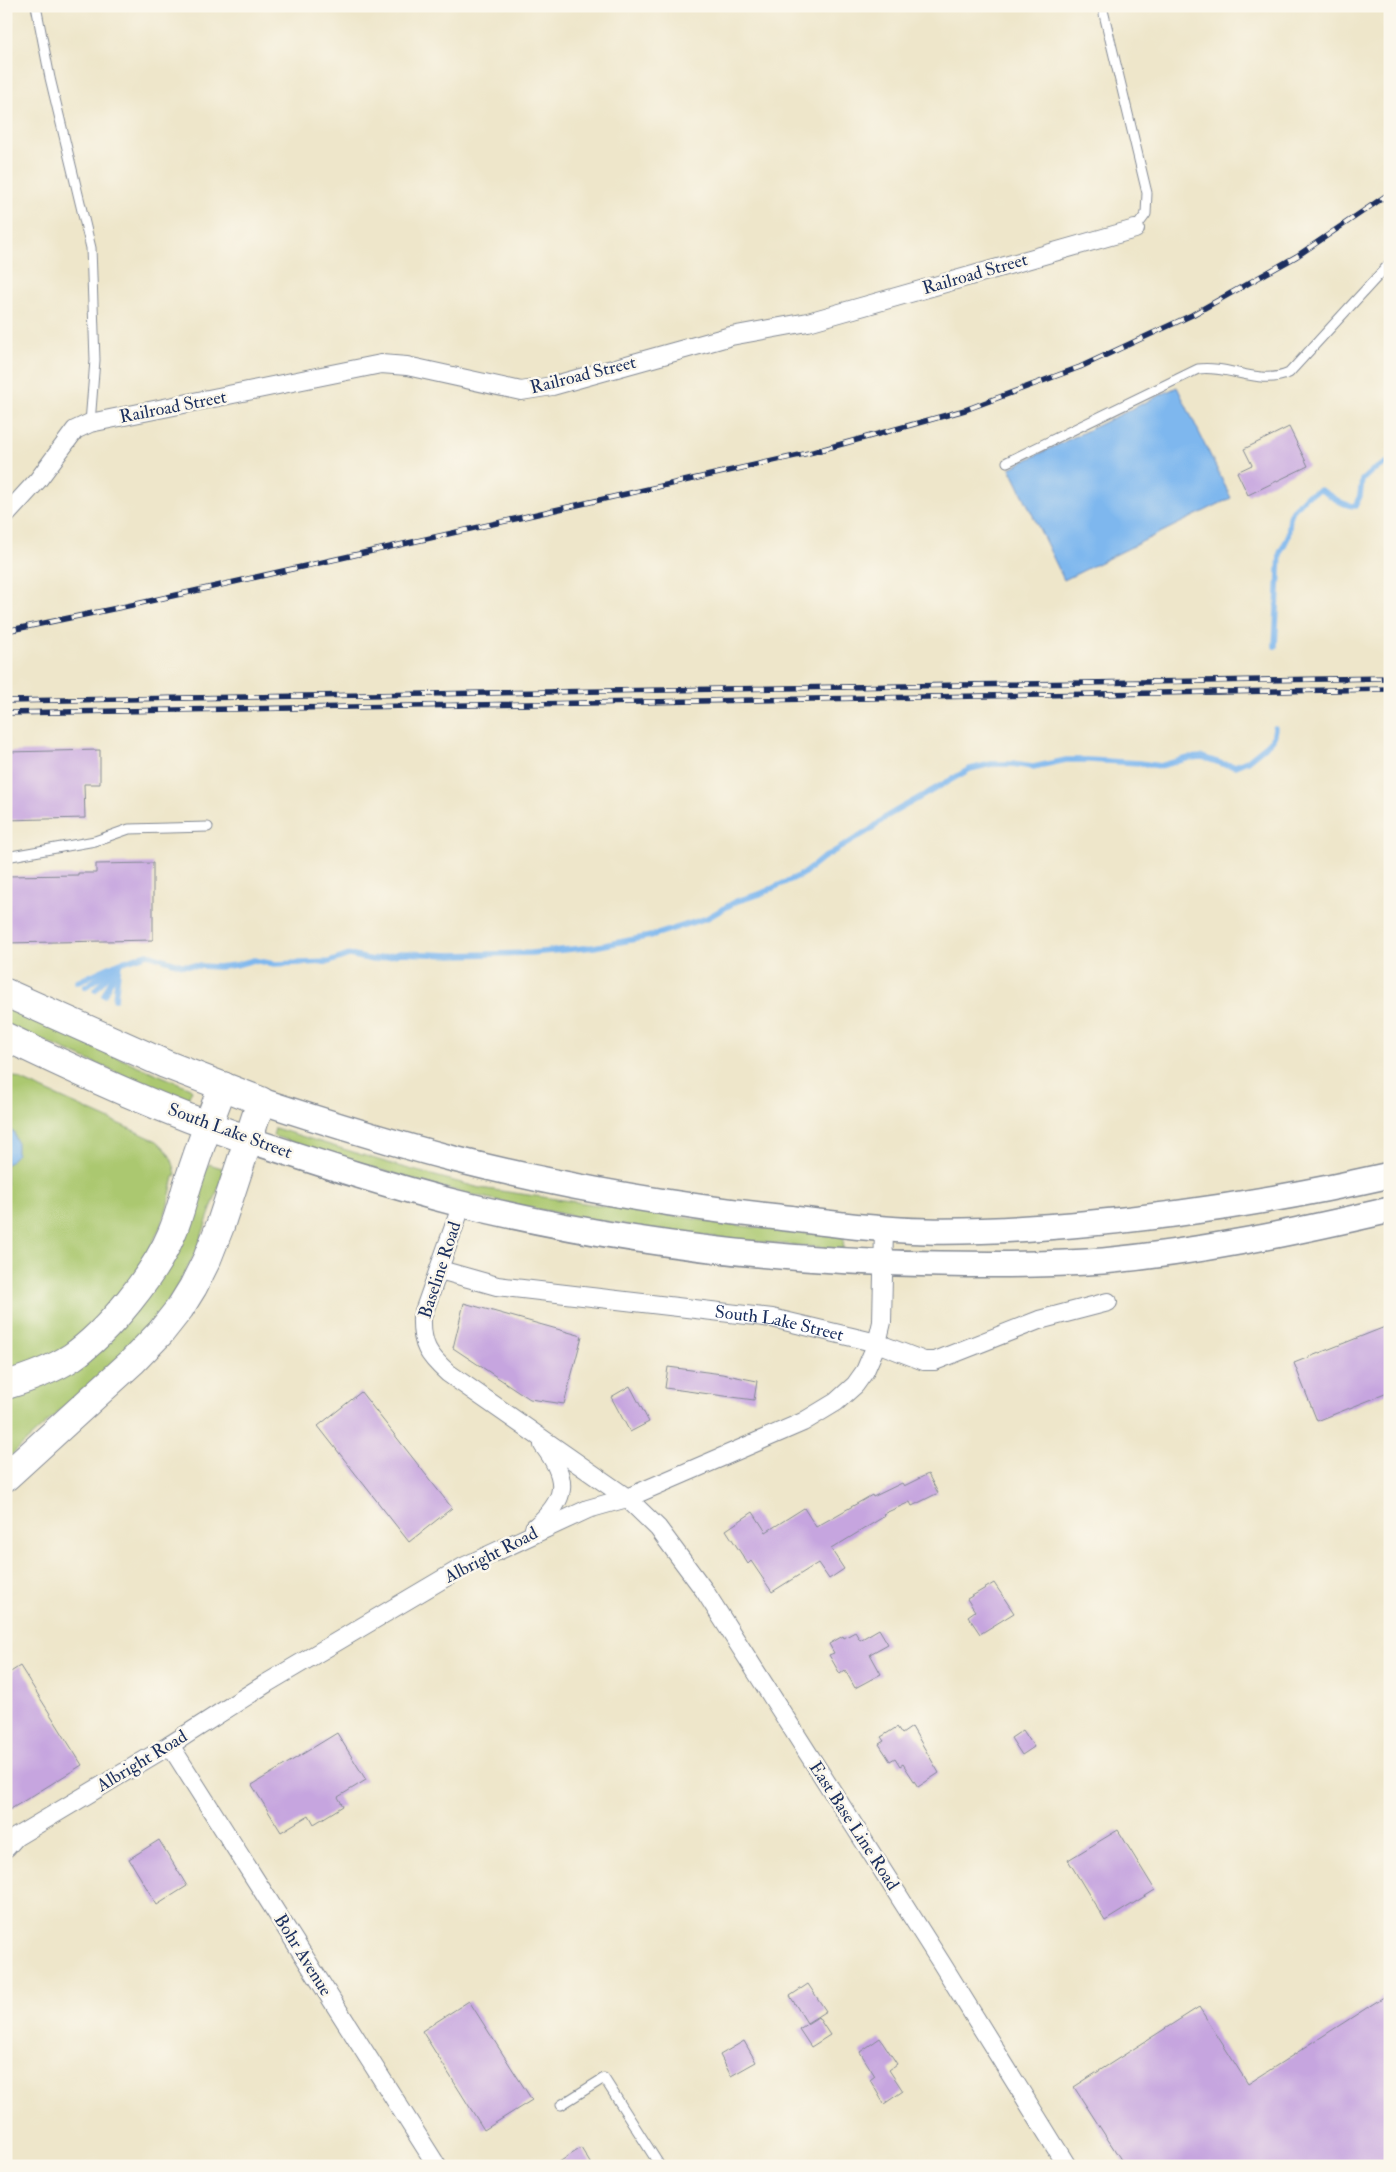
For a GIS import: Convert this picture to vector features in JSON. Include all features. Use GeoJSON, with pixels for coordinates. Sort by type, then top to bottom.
{"type":"FeatureCollection","features":[{"type":"Feature","properties":{"kind":"main road"},"geometry":{"type":"LineString","coordinates":[[6,993],[156,1061],[261,1101],[374,1136],[454,1159],[640,1199],[715,1210],[884,1229],[991,1230],[1124,1221],[1316,1192],[1390,1175]]}},
{"type":"Feature","properties":{"kind":"main road","name":"South Lake Street"},"geometry":{"type":"LineString","coordinates":[[6,1037],[81,1072],[207,1126],[377,1180],[462,1204],[586,1230],[669,1244],[748,1254],[884,1263],[1021,1265],[1106,1260],[1248,1240],[1390,1210]]}},
{"type":"Feature","properties":{"kind":"main road"},"geometry":{"type":"LineString","coordinates":[[6,1385],[34,1377],[72,1357],[114,1318],[137,1290],[172,1234],[207,1126],[223,1086]]}},
{"type":"Feature","properties":{"kind":"main road"},"geometry":{"type":"LineString","coordinates":[[6,1477],[132,1362],[162,1332],[180,1308],[194,1287],[207,1259],[261,1101]]}},
{"type":"Feature","properties":{"kind":"street","name":"Railroad Street"},"geometry":{"type":"LineString","coordinates":[[6,515],[38,480],[75,430],[90,423],[381,364],[407,366],[521,391],[552,386],[731,336],[808,322],[1134,229]]}},
{"type":"Feature","properties":{"kind":"street","name":"Baseline Road"},"geometry":{"type":"LineString","coordinates":[[462,1204],[422,1318],[421,1334],[424,1345],[434,1360],[448,1373],[627,1498]]}},
{"type":"Feature","properties":{"kind":"street","name":"Albright Road"},"geometry":{"type":"LineString","coordinates":[[6,1848],[16,1837],[170,1745],[267,1683],[463,1567],[588,1509],[627,1498],[803,1422],[824,1411],[855,1385],[865,1371],[877,1343],[882,1322],[884,1229]]}},
{"type":"Feature","properties":{"kind":"street","name":"South Lake Street"},"geometry":{"type":"LineString","coordinates":[[440,1270],[497,1286],[772,1318],[877,1343],[924,1361],[935,1361],[1039,1320],[1108,1302]]}},
{"type":"Feature","properties":{"kind":"street","name":"Baseline Road"},"geometry":{"type":"LineString","coordinates":[[523,1538],[549,1515],[561,1495],[560,1476],[555,1460],[533,1432]]}},
{"type":"Feature","properties":{"kind":"street","name":"East Base Line Road"},"geometry":{"type":"LineString","coordinates":[[627,1498],[658,1528],[704,1590],[1067,2166]]}},
{"type":"Feature","properties":{"kind":"street","name":"Bohr Avenue"},"geometry":{"type":"LineString","coordinates":[[170,1745],[437,2166]]}},
{"type":"Feature","properties":{"kind":"lane"},"geometry":{"type":"LineString","coordinates":[[36,6],[50,78],[91,248],[95,360],[90,423]]}},
{"type":"Feature","properties":{"kind":"lane"},"geometry":{"type":"LineString","coordinates":[[1102,6],[1148,192],[1146,214],[1134,229]]}},
{"type":"Feature","properties":{"kind":"lane"},"geometry":{"type":"LineString","coordinates":[[1007,462],[1198,369],[1215,368],[1267,378],[1280,377],[1288,373],[1390,263]]}},
{"type":"Feature","properties":{"kind":"lane"},"geometry":{"type":"LineString","coordinates":[[6,857],[95,841],[129,829],[208,827]]}},
{"type":"Feature","properties":{"kind":"lane"},"geometry":{"type":"LineString","coordinates":[[561,2105],[604,2078],[660,2166]]}},
{"type":"Feature","properties":{"kind":"green space"},"geometry":{"type":"Polygon","coordinates":[[[6,1006],[75,1039],[190,1088],[192,1090],[186,1103],[6,1024],[6,1006]]]}},
{"type":"Feature","properties":{"kind":"green space"},"geometry":{"type":"Polygon","coordinates":[[[6,1073],[157,1141],[170,1157],[176,1176],[174,1177],[163,1219],[152,1245],[115,1301],[100,1318],[65,1347],[46,1358],[6,1372],[6,1073]]]}},
{"type":"Feature","properties":{"kind":"green space"},"geometry":{"type":"Polygon","coordinates":[[[275,1128],[398,1166],[480,1188],[750,1227],[835,1235],[844,1237],[843,1249],[680,1233],[573,1216],[520,1205],[414,1180],[326,1153],[273,1136],[275,1128]]]}},
{"type":"Feature","properties":{"kind":"green space"},"geometry":{"type":"Polygon","coordinates":[[[209,1164],[225,1169],[196,1252],[170,1299],[133,1344],[6,1460],[6,1394],[77,1365],[209,1164]]]}},
{"type":"Feature","properties":{"kind":"water"},"geometry":{"type":"Polygon","coordinates":[[[1177,387],[1231,498],[1064,580],[1010,468],[1177,387]]]}},
{"type":"Feature","properties":{"kind":"water"},"geometry":{"type":"Polygon","coordinates":[[[6,1128],[14,1132],[17,1154],[6,1165],[6,1128]]]}},
{"type":"Feature","properties":{"kind":"building"},"geometry":{"type":"Polygon","coordinates":[[[1289,427],[1308,466],[1248,495],[1237,472],[1252,465],[1244,449],[1289,427]]]}},
{"type":"Feature","properties":{"kind":"building"},"geometry":{"type":"Polygon","coordinates":[[[100,750],[100,784],[84,784],[85,818],[6,820],[6,752],[100,750]]]}},
{"type":"Feature","properties":{"kind":"building"},"geometry":{"type":"Polygon","coordinates":[[[153,863],[153,940],[6,943],[6,876],[78,875],[78,873],[96,873],[96,864],[153,863]]]}},
{"type":"Feature","properties":{"kind":"building"},"geometry":{"type":"Polygon","coordinates":[[[464,1303],[582,1336],[564,1404],[530,1399],[453,1348],[464,1303]]]}},
{"type":"Feature","properties":{"kind":"building"},"geometry":{"type":"Polygon","coordinates":[[[1390,1325],[1390,1392],[1317,1421],[1294,1363],[1390,1325]]]}},
{"type":"Feature","properties":{"kind":"building"},"geometry":{"type":"Polygon","coordinates":[[[668,1367],[757,1381],[754,1400],[665,1388],[668,1367]]]}},
{"type":"Feature","properties":{"kind":"building"},"geometry":{"type":"Polygon","coordinates":[[[630,1386],[649,1422],[630,1432],[611,1397],[630,1386]]]}},
{"type":"Feature","properties":{"kind":"building"},"geometry":{"type":"Polygon","coordinates":[[[361,1392],[452,1508],[409,1542],[318,1426],[361,1392]]]}},
{"type":"Feature","properties":{"kind":"building"},"geometry":{"type":"Polygon","coordinates":[[[928,1474],[938,1493],[912,1506],[910,1502],[883,1514],[885,1516],[831,1549],[844,1569],[829,1579],[818,1563],[772,1592],[751,1561],[748,1564],[726,1530],[753,1512],[766,1532],[804,1508],[816,1527],[872,1495],[873,1497],[902,1483],[904,1486],[928,1474]]]}},
{"type":"Feature","properties":{"kind":"building"},"geometry":{"type":"Polygon","coordinates":[[[994,1583],[1014,1613],[980,1634],[968,1616],[975,1611],[967,1599],[994,1583]]]}},
{"type":"Feature","properties":{"kind":"building"},"geometry":{"type":"Polygon","coordinates":[[[879,1629],[888,1644],[870,1654],[881,1674],[855,1688],[845,1670],[840,1674],[829,1655],[834,1653],[829,1644],[855,1632],[860,1640],[879,1629]]]}},
{"type":"Feature","properties":{"kind":"building"},"geometry":{"type":"Polygon","coordinates":[[[20,1666],[82,1765],[6,1812],[6,1675],[20,1666]]]}},
{"type":"Feature","properties":{"kind":"building"},"geometry":{"type":"Polygon","coordinates":[[[897,1727],[902,1734],[912,1727],[939,1773],[918,1787],[903,1764],[900,1766],[895,1758],[890,1761],[879,1744],[884,1741],[881,1737],[897,1727]]]}},
{"type":"Feature","properties":{"kind":"building"},"geometry":{"type":"Polygon","coordinates":[[[1023,1730],[1034,1747],[1022,1755],[1011,1738],[1023,1730]]]}},
{"type":"Feature","properties":{"kind":"building"},"geometry":{"type":"Polygon","coordinates":[[[337,1733],[366,1780],[338,1797],[343,1806],[314,1824],[309,1815],[281,1832],[252,1785],[337,1733]]]}},
{"type":"Feature","properties":{"kind":"building"},"geometry":{"type":"Polygon","coordinates":[[[1118,1830],[1155,1890],[1105,1921],[1068,1860],[1118,1830]]]}},
{"type":"Feature","properties":{"kind":"building"},"geometry":{"type":"Polygon","coordinates":[[[159,1840],[187,1886],[157,1905],[129,1859],[159,1840]]]}},
{"type":"Feature","properties":{"kind":"building"},"geometry":{"type":"Polygon","coordinates":[[[808,1984],[826,2011],[807,2023],[790,1996],[808,1984]]]}},
{"type":"Feature","properties":{"kind":"building"},"geometry":{"type":"Polygon","coordinates":[[[1390,1993],[1390,2166],[1125,2166],[1074,2087],[1199,2007],[1248,2084],[1390,1993]]]}},
{"type":"Feature","properties":{"kind":"building"},"geometry":{"type":"Polygon","coordinates":[[[469,2001],[532,2100],[484,2130],[422,2031],[469,2001]]]}},
{"type":"Feature","properties":{"kind":"building"},"geometry":{"type":"Polygon","coordinates":[[[818,2017],[830,2035],[811,2047],[799,2029],[818,2017]]]}},
{"type":"Feature","properties":{"kind":"building"},"geometry":{"type":"Polygon","coordinates":[[[880,2038],[897,2064],[889,2070],[903,2091],[884,2104],[870,2080],[875,2076],[860,2052],[880,2038]]]}},
{"type":"Feature","properties":{"kind":"building"},"geometry":{"type":"Polygon","coordinates":[[[744,2041],[756,2062],[731,2076],[720,2055],[744,2041]]]}},
{"type":"Feature","properties":{"kind":"building"},"geometry":{"type":"Polygon","coordinates":[[[581,2148],[592,2166],[553,2166],[581,2148]]]}},
{"type":"Feature","properties":{"kind":"waterway"},"geometry":{"type":"LineString","coordinates":[[1275,646],[1280,553],[1288,537],[1290,517],[1293,510],[1306,496],[1320,490],[1341,502],[1355,506],[1360,496],[1362,480],[1373,470],[1390,461]]}},
{"type":"Feature","properties":{"kind":"waterway"},"geometry":{"type":"LineString","coordinates":[[95,990],[119,963],[148,954],[182,965],[218,967],[254,960],[274,964],[329,962],[349,955],[373,960],[401,953],[452,955],[531,953],[594,947],[651,936],[707,918],[737,901],[760,894],[803,874],[823,858],[870,830],[887,816],[970,769],[991,764],[1033,767],[1066,760],[1140,763],[1160,766],[1189,758],[1202,757],[1235,766],[1247,761],[1267,745],[1273,739],[1275,728]]}},
{"type":"Feature","properties":{"kind":"waterway"},"geometry":{"type":"LineString","coordinates":[[115,999],[119,963]]}},
{"type":"Feature","properties":{"kind":"waterway"},"geometry":{"type":"LineString","coordinates":[[77,982],[116,964]]}},
{"type":"Feature","properties":{"kind":"waterway"},"geometry":{"type":"LineString","coordinates":[[104,995],[116,970]]}},
{"type":"Feature","properties":{"kind":"waterway"},"geometry":{"type":"LineString","coordinates":[[85,987],[107,972]]}},
{"type":"Feature","properties":{"kind":"railway"},"geometry":{"type":"LineString","coordinates":[[6,631],[132,605],[813,452],[965,410],[1080,367],[1192,315],[1297,256],[1390,193]]}},
{"type":"Feature","properties":{"kind":"railway"},"geometry":{"type":"LineString","coordinates":[[6,701],[1390,678]]}},
{"type":"Feature","properties":{"kind":"railway"},"geometry":{"type":"LineString","coordinates":[[6,713],[1390,689]]}}]}
